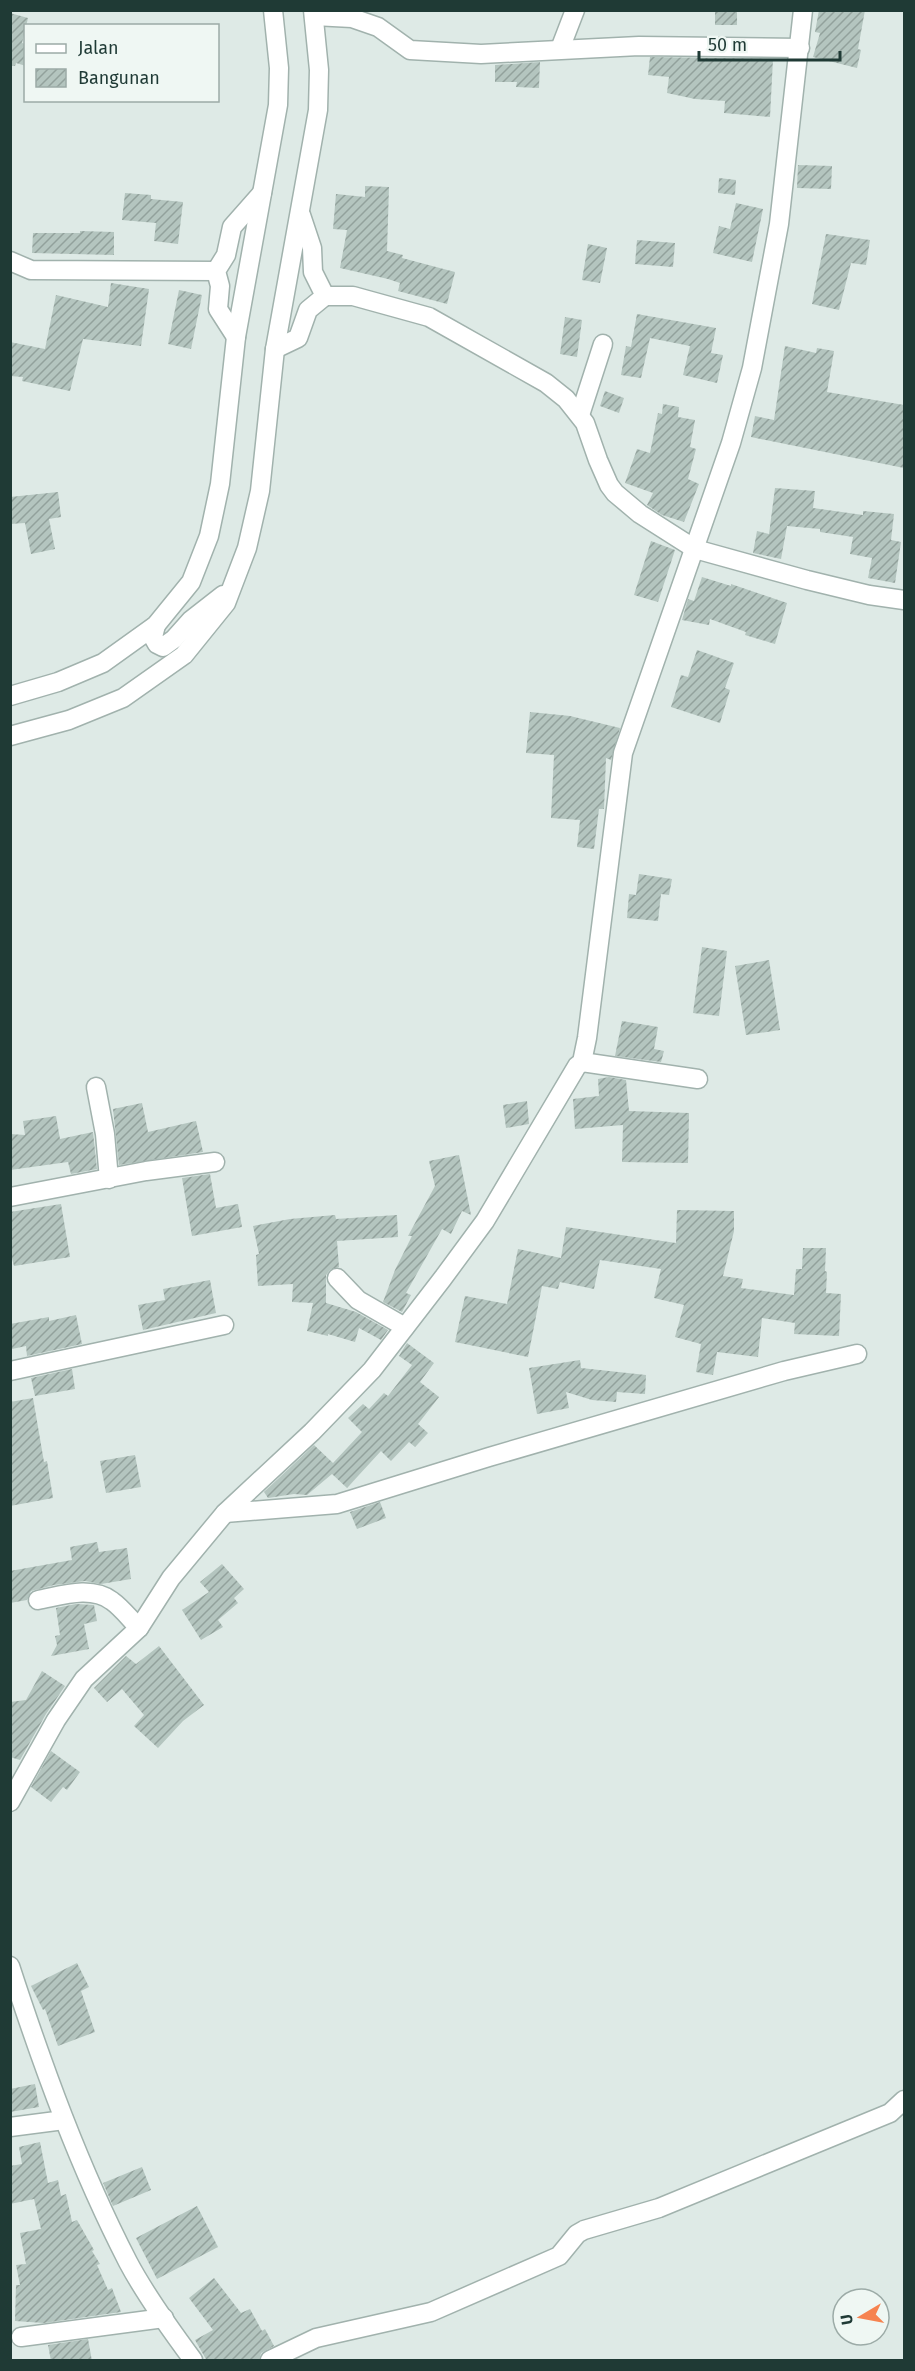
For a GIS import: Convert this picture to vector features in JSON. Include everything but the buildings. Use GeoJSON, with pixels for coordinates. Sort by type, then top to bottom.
{"type":"FeatureCollection","features":[{"type":"Feature","properties":{"kind":"street"},"geometry":{"type":"LineString","coordinates":[[560,49],[575,10]]}},
{"type":"Feature","properties":{"kind":"street"},"geometry":{"type":"LineString","coordinates":[[10,1802],[56,1720],[84,1679],[139,1628],[171,1578],[225,1513],[312,1432],[372,1370],[485,1221],[577,1066],[582,1062],[620,766],[731,443],[752,368],[779,224],[803,10]]}},
{"type":"Feature","properties":{"kind":"street"},"geometry":{"type":"LineString","coordinates":[[10,696],[58,682],[103,663],[156,625],[191,582],[209,536],[220,484],[236,337],[278,105],[279,68],[273,13]]}},
{"type":"Feature","properties":{"kind":"street"},"geometry":{"type":"LineString","coordinates":[[10,736],[69,720],[123,698],[184,655],[226,603],[247,548],[260,491],[275,349],[318,110],[319,70],[313,13],[352,18],[378,27],[410,50],[481,54],[639,46],[800,48]]}},
{"type":"Feature","properties":{"kind":"street"},"geometry":{"type":"LineString","coordinates":[[236,337],[218,309],[220,286],[216,271],[225,255],[232,227],[262,193]]}},
{"type":"Feature","properties":{"kind":"street"},"geometry":{"type":"LineString","coordinates":[[301,214],[312,248],[313,272],[324,296]]}},
{"type":"Feature","properties":{"kind":"street"},"geometry":{"type":"LineString","coordinates":[[10,261],[31,270],[216,271]]}},
{"type":"Feature","properties":{"kind":"street"},"geometry":{"type":"LineString","coordinates":[[275,349],[298,338],[308,310],[324,296],[353,296],[429,317],[546,383],[566,399],[585,423],[609,485],[615,493],[640,514],[695,549],[817,583],[869,595],[904,600]]}},
{"type":"Feature","properties":{"kind":"street"},"geometry":{"type":"LineString","coordinates":[[580,415],[603,344]]}},
{"type":"Feature","properties":{"kind":"street"},"geometry":{"type":"LineString","coordinates":[[156,625],[153,637],[157,644],[163,647],[174,639],[191,620],[231,589]]}},
{"type":"Feature","properties":{"kind":"street"},"geometry":{"type":"LineString","coordinates":[[582,1062],[698,1079]]}},
{"type":"Feature","properties":{"kind":"street"},"geometry":{"type":"LineString","coordinates":[[96,1086],[105,1134],[109,1179]]}},
{"type":"Feature","properties":{"kind":"street"},"geometry":{"type":"LineString","coordinates":[[10,1197],[146,1171],[215,1162]]}},
{"type":"Feature","properties":{"kind":"street"},"geometry":{"type":"LineString","coordinates":[[337,1278],[358,1300],[405,1327]]}},
{"type":"Feature","properties":{"kind":"street"},"geometry":{"type":"LineString","coordinates":[[10,1371],[224,1325]]}},
{"type":"Feature","properties":{"kind":"street"},"geometry":{"type":"LineString","coordinates":[[225,1513],[337,1504],[784,1371],[857,1354]]}},
{"type":"Feature","properties":{"kind":"street"},"geometry":{"type":"LineString","coordinates":[[38,1600],[84,1592],[96,1594],[111,1600],[139,1628]]}},
{"type":"Feature","properties":{"kind":"street"},"geometry":{"type":"LineString","coordinates":[[10,1966],[84,2170],[129,2264],[193,2361]]}},
{"type":"Feature","properties":{"kind":"street"},"geometry":{"type":"LineString","coordinates":[[270,2361],[316,2338],[431,2312],[559,2256],[577,2234],[584,2230],[659,2208],[890,2113],[904,2100]]}},
{"type":"Feature","properties":{"kind":"street"},"geometry":{"type":"LineString","coordinates":[[10,2127],[64,2120]]}},
{"type":"Feature","properties":{"kind":"street"},"geometry":{"type":"LineString","coordinates":[[21,2337],[164,2318]]}}]}
